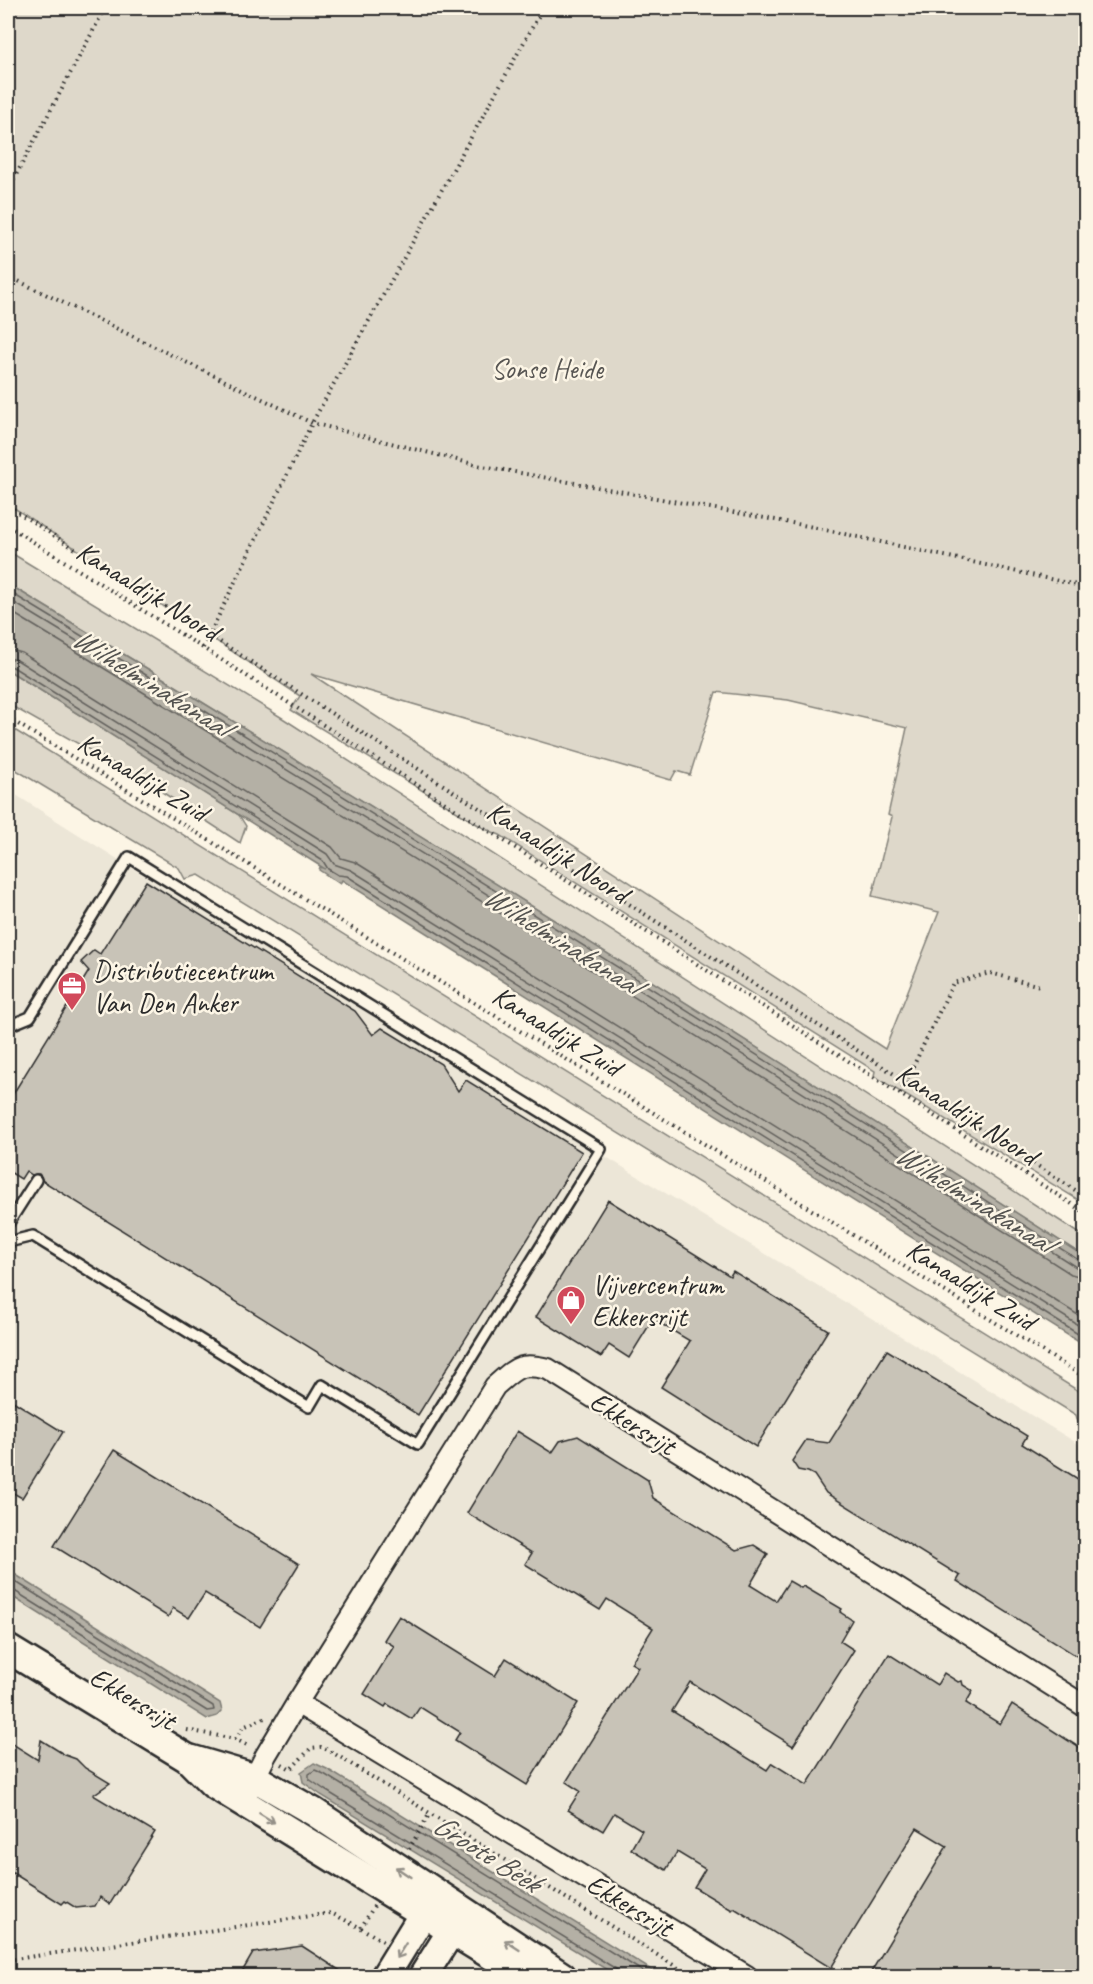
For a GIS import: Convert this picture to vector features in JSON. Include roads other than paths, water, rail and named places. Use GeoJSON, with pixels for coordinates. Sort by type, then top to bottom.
{"type":"FeatureCollection","features":[{"type":"Feature","properties":{"kind":"main road","name":"Ekkersrijt"},"geometry":{"type":"LineString","coordinates":[[17,1641],[187,1758],[213,1784],[383,1890],[423,1914],[452,1917],[561,1977]]}},
{"type":"Feature","properties":{"kind":"main road","name":"Ekkersrijt"},"geometry":{"type":"LineString","coordinates":[[187,1758],[260,1766],[314,1812],[452,1917],[525,1977]]}},
{"type":"Feature","properties":{"kind":"main road"},"geometry":{"type":"LineString","coordinates":[[385,1977],[423,1914]]}},
{"type":"Feature","properties":{"kind":"main road"},"geometry":{"type":"LineString","coordinates":[[423,1977],[452,1917]]}},
{"type":"Feature","properties":{"kind":"street","name":"Ekkersrijt"},"geometry":{"type":"LineString","coordinates":[[242,1802],[297,1703],[495,1386],[514,1369],[530,1364],[548,1369],[1086,1707]]}},
{"type":"Feature","properties":{"kind":"street","name":"Ekkersrijt"},"geometry":{"type":"LineString","coordinates":[[297,1703],[747,1977]]}},
{"type":"Feature","properties":{"kind":"lane"},"geometry":{"type":"LineString","coordinates":[[8,1026],[30,1017],[129,856],[601,1149],[418,1444],[322,1385],[309,1407],[33,1236],[8,1242]]}},
{"type":"Feature","properties":{"kind":"lane"},"geometry":{"type":"LineString","coordinates":[[8,1224],[36,1180]]}},
{"type":"Feature","properties":{"kind":"water","name":"Wilhelminakanaal"},"geometry":{"type":"Polygon","coordinates":[[[8,584],[549,917],[1085,1257],[1085,1346],[342,880],[340,884],[319,870],[320,867],[325,869],[8,670],[8,584]]]}},
{"type":"Feature","properties":{"kind":"water"},"geometry":{"type":"Polygon","coordinates":[[[8,1570],[220,1703],[222,1711],[217,1716],[207,1719],[8,1594],[8,1570]]]}},
{"type":"Feature","properties":{"kind":"water"},"geometry":{"type":"Polygon","coordinates":[[[314,1763],[661,1976],[617,1976],[321,1795],[303,1782],[301,1772],[314,1763]]]}},
{"type":"Feature","properties":{"kind":"place","name":"Distributiecentrum Van Den Anker"},"geometry":{"type":"Point","coordinates":[72,1012]}},
{"type":"Feature","properties":{"kind":"place","name":"Vijvercentrum Ekkersrijt"},"geometry":{"type":"Point","coordinates":[571,1326]}},
{"type":"Feature","properties":{"kind":"park label","name":"Sonse Heide"},"geometry":{"type":"Point","coordinates":[547,368]}},
{"type":"Feature","properties":{"kind":"water label","name":"Groote Beek"},"geometry":{"type":"Point","coordinates":[487,1853]}}]}
